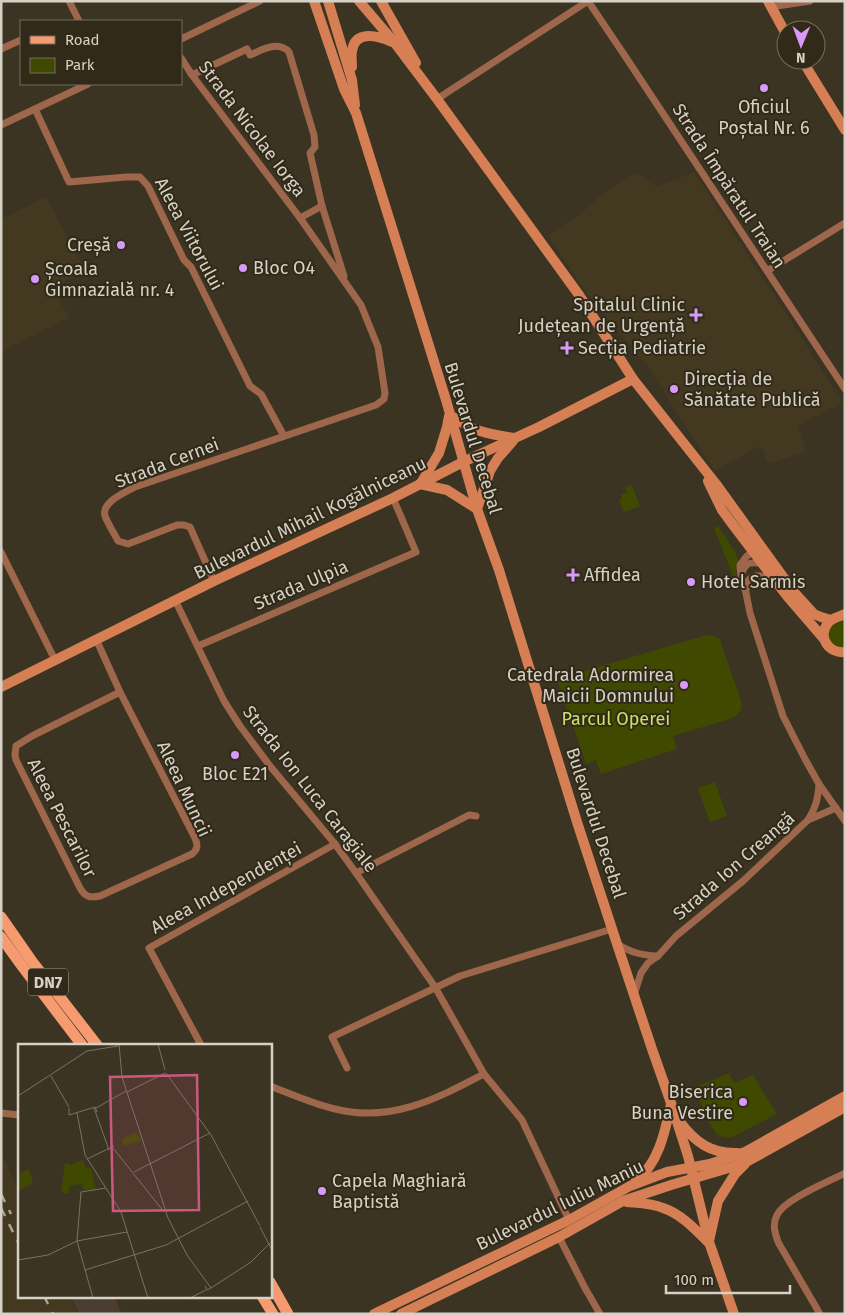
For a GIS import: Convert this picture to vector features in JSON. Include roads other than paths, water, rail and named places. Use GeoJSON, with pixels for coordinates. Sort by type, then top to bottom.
{"type":"FeatureCollection","features":[{"type":"Feature","properties":{"kind":"main road","name":"DN7"},"geometry":{"type":"LineString","coordinates":[[1,917],[95,1044]]}},
{"type":"Feature","properties":{"kind":"main road","name":"DN7"},"geometry":{"type":"LineString","coordinates":[[1,937],[81,1044]]}},
{"type":"Feature","properties":{"kind":"main road"},"geometry":{"type":"LineString","coordinates":[[271,1284],[288,1314]]}},
{"type":"Feature","properties":{"kind":"main road"},"geometry":{"type":"LineString","coordinates":[[263,1298],[273,1314]]}},
{"type":"Feature","properties":{"kind":"street"},"geometry":{"type":"LineString","coordinates":[[69,1],[78,20]]}},
{"type":"Feature","properties":{"kind":"street"},"geometry":{"type":"LineString","coordinates":[[182,38],[245,4],[260,1]]}},
{"type":"Feature","properties":{"kind":"street","name":"Bulevardul Decebal"},"geometry":{"type":"LineString","coordinates":[[314,1],[344,89],[356,113],[450,415],[477,509],[502,579],[617,944],[672,1103],[709,1242],[734,1314]]}},
{"type":"Feature","properties":{"kind":"street","name":"Bulevardul Decebal"},"geometry":{"type":"LineString","coordinates":[[328,1],[352,80],[356,113]]}},
{"type":"Feature","properties":{"kind":"street"},"geometry":{"type":"LineString","coordinates":[[359,1],[394,42],[437,99],[579,295],[633,379],[701,465],[794,592],[808,608],[821,617],[840,617]]}},
{"type":"Feature","properties":{"kind":"street"},"geometry":{"type":"LineString","coordinates":[[381,1],[437,99]]}},
{"type":"Feature","properties":{"kind":"street"},"geometry":{"type":"LineString","coordinates":[[437,99],[588,1]]}},
{"type":"Feature","properties":{"kind":"street","name":"Strada Împăratul Traian"},"geometry":{"type":"LineString","coordinates":[[588,1],[845,389]]}},
{"type":"Feature","properties":{"kind":"street"},"geometry":{"type":"LineString","coordinates":[[778,20],[769,4],[810,1]]}},
{"type":"Feature","properties":{"kind":"street"},"geometry":{"type":"LineString","coordinates":[[352,80],[352,50],[356,41],[360,38],[380,36],[394,42]]}},
{"type":"Feature","properties":{"kind":"street"},"geometry":{"type":"LineString","coordinates":[[1,49],[20,40]]}},
{"type":"Feature","properties":{"kind":"street"},"geometry":{"type":"LineString","coordinates":[[192,75],[246,49],[250,55],[279,46],[289,52],[314,135],[315,147],[310,153],[322,206],[346,284]]}},
{"type":"Feature","properties":{"kind":"street","name":"Strada Nicolae Iorga"},"geometry":{"type":"LineString","coordinates":[[182,60],[300,218],[361,305],[378,348],[385,393],[384,399],[376,405]]}},
{"type":"Feature","properties":{"kind":"street"},"geometry":{"type":"LineString","coordinates":[[808,70],[845,130]]}},
{"type":"Feature","properties":{"kind":"street"},"geometry":{"type":"LineString","coordinates":[[1,126],[86,85]]}},
{"type":"Feature","properties":{"kind":"street","name":"Aleea Viitorului"},"geometry":{"type":"LineString","coordinates":[[35,109],[70,182],[140,177],[148,186],[184,260],[191,267],[250,386],[261,394],[284,436]]}},
{"type":"Feature","properties":{"kind":"street","name":"Strada Nicolae Iorga"},"geometry":{"type":"LineString","coordinates":[[300,218],[322,206]]}},
{"type":"Feature","properties":{"kind":"street"},"geometry":{"type":"LineString","coordinates":[[767,271],[845,223]]}},
{"type":"Feature","properties":{"kind":"street","name":"Bulevardul Mihail Kogălniceanu"},"geometry":{"type":"LineString","coordinates":[[1,686],[214,581],[393,498],[633,379]]}},
{"type":"Feature","properties":{"kind":"street","name":"Strada Cernei"},"geometry":{"type":"LineString","coordinates":[[214,581],[190,527],[177,525],[128,544],[122,543],[118,541],[105,515],[106,506],[112,499],[135,487],[376,405]]}},
{"type":"Feature","properties":{"kind":"street"},"geometry":{"type":"LineString","coordinates":[[450,415],[479,432],[515,438],[490,471],[477,509],[447,490],[420,484],[439,453],[450,415]]}},
{"type":"Feature","properties":{"kind":"street"},"geometry":{"type":"LineString","coordinates":[[701,465],[722,510],[776,582],[830,648],[835,651],[845,652]]}},
{"type":"Feature","properties":{"kind":"street","name":"Strada Ulpia"},"geometry":{"type":"LineString","coordinates":[[198,646],[416,552],[393,498]]}},
{"type":"Feature","properties":{"kind":"street"},"geometry":{"type":"LineString","coordinates":[[753,551],[740,565],[741,578],[750,613],[783,716],[819,784],[845,821]]}},
{"type":"Feature","properties":{"kind":"street"},"geometry":{"type":"LineString","coordinates":[[1,552],[55,660]]}},
{"type":"Feature","properties":{"kind":"street"},"geometry":{"type":"LineString","coordinates":[[741,578],[744,568],[752,562],[775,566]]}},
{"type":"Feature","properties":{"kind":"street"},"geometry":{"type":"LineString","coordinates":[[746,593],[747,582],[754,576],[762,576],[776,582]]}},
{"type":"Feature","properties":{"kind":"street","name":"Strada Ion Luca Caragiale"},"geometry":{"type":"LineString","coordinates":[[175,600],[224,701],[240,726],[356,873],[435,987],[484,1074],[522,1120],[569,1220]]}},
{"type":"Feature","properties":{"kind":"street"},"geometry":{"type":"LineString","coordinates":[[824,639],[826,625],[840,617]]}},
{"type":"Feature","properties":{"kind":"street","name":"Aleea Muncii"},"geometry":{"type":"LineString","coordinates":[[92,898],[192,854],[196,851],[197,847],[195,838],[120,692],[96,640]]}},
{"type":"Feature","properties":{"kind":"street","name":"Aleea Pescarilor"},"geometry":{"type":"LineString","coordinates":[[92,898],[87,897],[83,893],[14,755],[16,746],[32,736],[120,692]]}},
{"type":"Feature","properties":{"kind":"street"},"geometry":{"type":"LineString","coordinates":[[808,820],[814,812],[819,784]]}},
{"type":"Feature","properties":{"kind":"street","name":"Strada Ion Creangă"},"geometry":{"type":"LineString","coordinates":[[634,995],[641,973],[648,963],[658,956],[676,936],[743,881],[808,820],[836,808]]}},
{"type":"Feature","properties":{"kind":"street"},"geometry":{"type":"LineString","coordinates":[[356,873],[470,815],[476,816]]}},
{"type":"Feature","properties":{"kind":"street","name":"Aleea Independenței"},"geometry":{"type":"LineString","coordinates":[[199,1044],[149,948],[335,844]]}},
{"type":"Feature","properties":{"kind":"street"},"geometry":{"type":"LineString","coordinates":[[347,1068],[332,1037],[460,976],[612,928]]}},
{"type":"Feature","properties":{"kind":"street"},"geometry":{"type":"LineString","coordinates":[[617,944],[629,951],[658,956]]}},
{"type":"Feature","properties":{"kind":"street"},"geometry":{"type":"LineString","coordinates":[[271,1086],[334,1109],[353,1113],[374,1114],[403,1110],[420,1105],[484,1074]]}},
{"type":"Feature","properties":{"kind":"street","name":"Bulevardul Iuliu Maniu"},"geometry":{"type":"LineString","coordinates":[[401,1314],[559,1237],[623,1201],[732,1167],[845,1096]]}},
{"type":"Feature","properties":{"kind":"street"},"geometry":{"type":"LineString","coordinates":[[623,1201],[646,1203],[663,1208],[685,1221],[709,1242],[718,1201],[747,1156],[715,1151],[695,1140],[680,1122],[672,1103]]}},
{"type":"Feature","properties":{"kind":"street"},"geometry":{"type":"LineString","coordinates":[[630,1186],[649,1169],[659,1150],[672,1103]]}},
{"type":"Feature","properties":{"kind":"street","name":"Bulevardul Iuliu Maniu"},"geometry":{"type":"LineString","coordinates":[[374,1314],[569,1220],[630,1186],[667,1172],[747,1156],[845,1107]]}},
{"type":"Feature","properties":{"kind":"street"},"geometry":{"type":"LineString","coordinates":[[2,1113],[18,1115]]}},
{"type":"Feature","properties":{"kind":"street"},"geometry":{"type":"LineString","coordinates":[[820,1314],[774,1234],[775,1220],[778,1213],[784,1207],[813,1189],[845,1173]]}},
{"type":"Feature","properties":{"kind":"street"},"geometry":{"type":"LineString","coordinates":[[559,1237],[600,1314]]}},
{"type":"Feature","properties":{"kind":"railway"},"geometry":{"type":"LineString","coordinates":[[1,1194],[11,1214]]}},
{"type":"Feature","properties":{"kind":"railway"},"geometry":{"type":"LineString","coordinates":[[1,1208],[18,1242]]}},
{"type":"Feature","properties":{"kind":"railway"},"geometry":{"type":"LineString","coordinates":[[45,1298],[53,1314]]}},
{"type":"Feature","properties":{"kind":"place","name":"Oficiul Poștal Nr. 6"},"geometry":{"type":"Point","coordinates":[764,88]}},
{"type":"Feature","properties":{"kind":"place","name":"Creșă"},"geometry":{"type":"Point","coordinates":[121,245]}},
{"type":"Feature","properties":{"kind":"place","name":"Bloc O4"},"geometry":{"type":"Point","coordinates":[243,268]}},
{"type":"Feature","properties":{"kind":"place","name":"Școala Gimnazială nr. 4"},"geometry":{"type":"Point","coordinates":[35,279]}},
{"type":"Feature","properties":{"kind":"place","name":"Spitalul Clinic Județean de Urgență"},"geometry":{"type":"Point","coordinates":[696,315]}},
{"type":"Feature","properties":{"kind":"place","name":"Secția Pediatrie"},"geometry":{"type":"Point","coordinates":[567,348]}},
{"type":"Feature","properties":{"kind":"place","name":"Direcția de Sănătate Publică"},"geometry":{"type":"Point","coordinates":[674,389]}},
{"type":"Feature","properties":{"kind":"place","name":"Affidea"},"geometry":{"type":"Point","coordinates":[573,575]}},
{"type":"Feature","properties":{"kind":"place","name":"Hotel Sarmis"},"geometry":{"type":"Point","coordinates":[691,582]}},
{"type":"Feature","properties":{"kind":"place","name":"Catedrala Adormirea Maicii Domnului"},"geometry":{"type":"Point","coordinates":[684,685]}},
{"type":"Feature","properties":{"kind":"place","name":"Bloc E21"},"geometry":{"type":"Point","coordinates":[235,755]}},
{"type":"Feature","properties":{"kind":"place","name":"Biserica Buna Vestire"},"geometry":{"type":"Point","coordinates":[743,1102]}},
{"type":"Feature","properties":{"kind":"place","name":"Capela Maghiară Baptistă"},"geometry":{"type":"Point","coordinates":[322,1191]}},
{"type":"Feature","properties":{"kind":"park label","name":"Parcul Operei"},"geometry":{"type":"Point","coordinates":[616,719]}}]}
